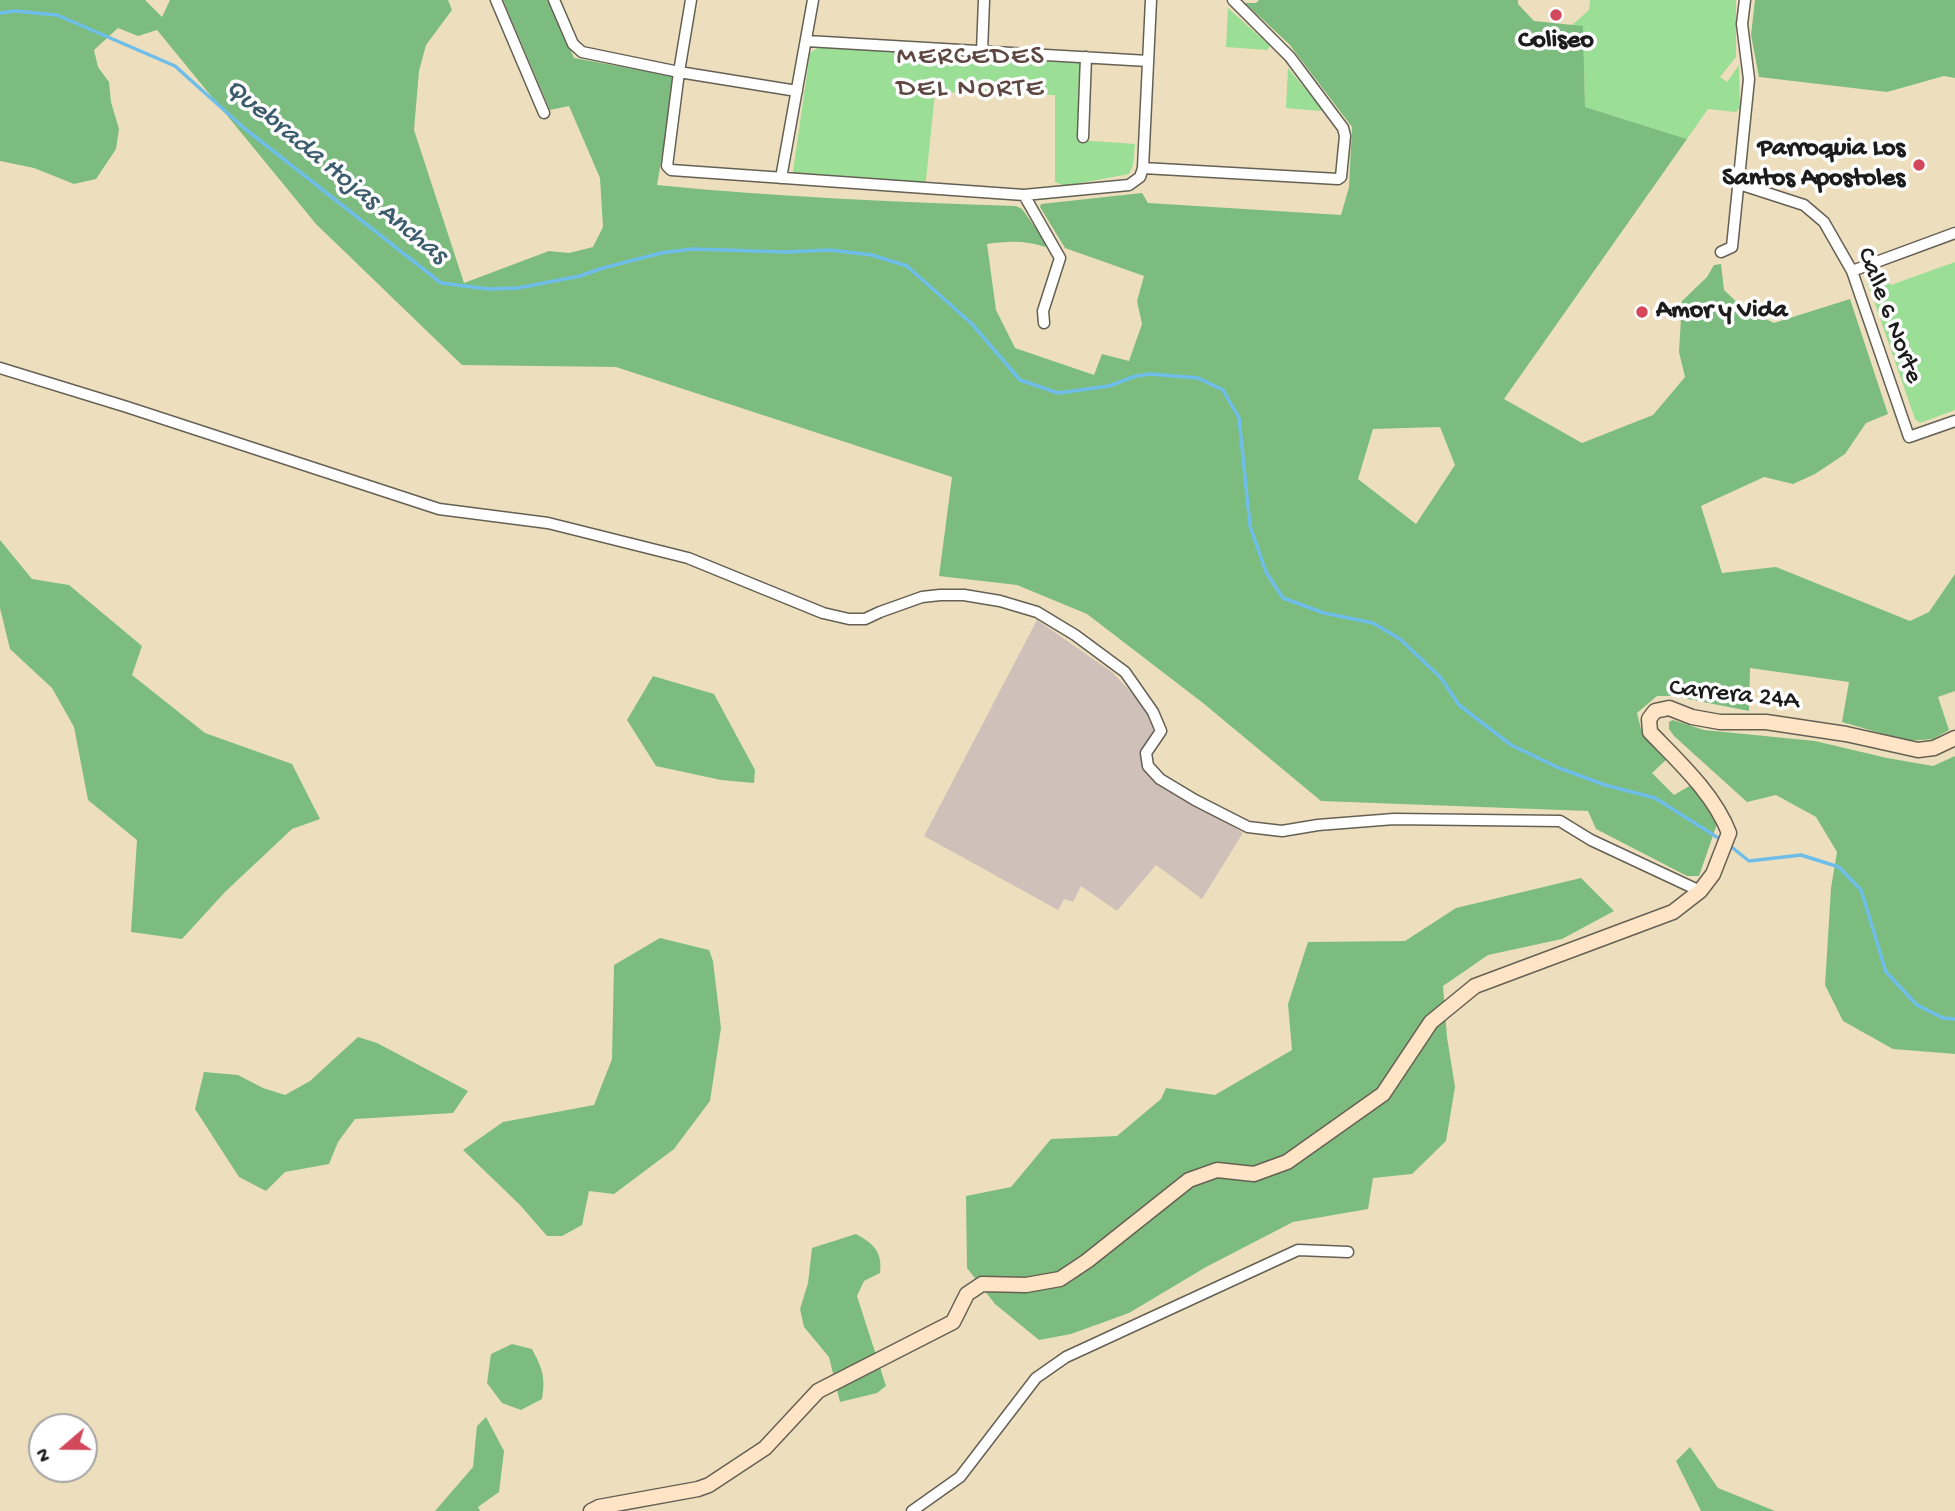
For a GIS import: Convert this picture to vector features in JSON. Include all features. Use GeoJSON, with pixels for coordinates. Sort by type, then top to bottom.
{"type":"FeatureCollection","features":[{"type":"Feature","properties":{"kind":"street"},"geometry":{"type":"LineString","coordinates":[[496,0],[544,113]]}},
{"type":"Feature","properties":{"kind":"street"},"geometry":{"type":"LineString","coordinates":[[554,0],[573,44],[582,52],[797,92]]}},
{"type":"Feature","properties":{"kind":"street"},"geometry":{"type":"LineString","coordinates":[[691,0],[667,166],[671,170],[1024,195],[1129,185],[1140,177],[1143,169],[1151,0]]}},
{"type":"Feature","properties":{"kind":"street"},"geometry":{"type":"LineString","coordinates":[[781,178],[813,0]]}},
{"type":"Feature","properties":{"kind":"street"},"geometry":{"type":"LineString","coordinates":[[982,51],[984,0]]}},
{"type":"Feature","properties":{"kind":"street"},"geometry":{"type":"LineString","coordinates":[[1143,169],[1341,177],[1345,136],[1343,128],[1290,57],[1233,0]]}},
{"type":"Feature","properties":{"kind":"street"},"geometry":{"type":"LineString","coordinates":[[1721,252],[1732,247],[1749,79],[1742,24],[1745,0]]}},
{"type":"Feature","properties":{"kind":"street"},"geometry":{"type":"LineString","coordinates":[[807,41],[1148,61]]}},
{"type":"Feature","properties":{"kind":"street"},"geometry":{"type":"LineString","coordinates":[[1083,137],[1086,57]]}},
{"type":"Feature","properties":{"kind":"street","name":"Calle 6 Norte"},"geometry":{"type":"LineString","coordinates":[[1739,184],[1804,205],[1824,222],[1852,271],[1909,437],[1955,421]]}},
{"type":"Feature","properties":{"kind":"street"},"geometry":{"type":"LineString","coordinates":[[1024,195],[1060,258],[1043,311],[1044,323]]}},
{"type":"Feature","properties":{"kind":"street"},"geometry":{"type":"LineString","coordinates":[[1852,271],[1955,233]]}},
{"type":"Feature","properties":{"kind":"street"},"geometry":{"type":"LineString","coordinates":[[0,368],[439,509],[548,523],[688,558],[823,613],[849,620],[865,619],[922,597],[940,595],[964,595],[1000,601],[1037,612],[1075,635],[1125,672],[1153,712],[1161,732],[1146,753],[1148,766],[1195,800],[1248,827],[1282,831],[1318,825],[1394,819],[1560,821],[1591,840],[1700,891],[1672,912],[1475,986],[1431,1022],[1383,1094],[1287,1161],[1254,1174],[1217,1170],[1189,1180],[1087,1261],[1060,1279],[1026,1285],[982,1284],[967,1294],[953,1322],[818,1391],[765,1448],[709,1485],[599,1507],[592,1511]]}},
{"type":"Feature","properties":{"kind":"street","name":"Carrera 24A"},"geometry":{"type":"LineString","coordinates":[[1700,891],[1713,874],[1729,833],[1716,806],[1650,732],[1649,719],[1655,711],[1669,708],[1692,718],[1720,722],[1766,722],[1846,734],[1918,750],[1934,748],[1955,738]]}},
{"type":"Feature","properties":{"kind":"street"},"geometry":{"type":"LineString","coordinates":[[917,1509],[960,1478],[1036,1378],[1066,1357],[1298,1250],[1348,1252]]}},
{"type":"Feature","properties":{"kind":"shaded area"},"geometry":{"type":"Polygon","coordinates":[[[1037,620],[1112,672],[1148,710],[1154,729],[1140,757],[1150,776],[1243,833],[1202,899],[1156,865],[1117,911],[1081,886],[1073,902],[1064,899],[1058,910],[924,836],[1037,620]]]}},
{"type":"Feature","properties":{"kind":"green space"},"geometry":{"type":"Polygon","coordinates":[[[0,0],[145,0],[162,17],[170,0],[448,0],[452,10],[426,45],[419,71],[414,130],[464,283],[549,251],[569,253],[593,247],[603,227],[600,178],[569,106],[550,110],[503,0],[548,0],[574,58],[672,76],[675,82],[657,185],[746,193],[1016,206],[1022,209],[1047,244],[1045,247],[1016,242],[987,244],[996,310],[1015,348],[1094,375],[1102,354],[1129,361],[1142,324],[1137,301],[1144,276],[1065,248],[1040,207],[1041,204],[1142,193],[1148,203],[1341,215],[1349,187],[1352,127],[1289,44],[1245,3],[1256,3],[1259,0],[1518,0],[1518,4],[1534,21],[1583,26],[1585,107],[1687,139],[1504,399],[1582,443],[1653,415],[1685,377],[1679,352],[1682,301],[1707,277],[1714,265],[1721,264],[1724,290],[1743,308],[1774,323],[1850,299],[1888,414],[1866,423],[1845,454],[1815,474],[1793,484],[1764,477],[1701,506],[1722,573],[1776,567],[1910,621],[1929,612],[1955,574],[1955,691],[1938,697],[1949,730],[1933,739],[1908,741],[1842,722],[1849,682],[1750,668],[1749,711],[1673,696],[1657,696],[1637,713],[1642,733],[1667,759],[1652,773],[1674,795],[1691,785],[1717,824],[1699,876],[1687,876],[1596,829],[1588,811],[1321,801],[1203,703],[1087,614],[1017,585],[939,576],[952,477],[616,367],[462,365],[316,224],[157,30],[138,36],[118,28],[94,50],[98,67],[109,82],[111,102],[119,129],[116,149],[96,179],[74,184],[34,168],[0,161],[0,0]],[[1440,427],[1373,429],[1358,479],[1416,524],[1455,465],[1440,427]]]}},
{"type":"Feature","properties":{"kind":"green space"},"geometry":{"type":"Polygon","coordinates":[[[1590,0],[1736,0],[1736,57],[1720,77],[1727,82],[1739,65],[1740,108],[1736,112],[1708,109],[1687,139],[1585,107],[1583,26],[1571,26],[1589,10],[1590,0]]]}},
{"type":"Feature","properties":{"kind":"green space"},"geometry":{"type":"Polygon","coordinates":[[[1755,0],[1955,0],[1955,78],[1944,76],[1887,92],[1759,77],[1751,35],[1755,0]]]}},
{"type":"Feature","properties":{"kind":"green space"},"geometry":{"type":"Polygon","coordinates":[[[1228,8],[1270,46],[1267,50],[1226,47],[1228,8]]]}},
{"type":"Feature","properties":{"kind":"green space"},"geometry":{"type":"Polygon","coordinates":[[[819,47],[1078,61],[1081,69],[1078,140],[1135,144],[1133,165],[1129,174],[1065,186],[1055,182],[1055,95],[935,92],[925,190],[799,185],[793,171],[810,53],[819,47]]]}},
{"type":"Feature","properties":{"kind":"green space"},"geometry":{"type":"Polygon","coordinates":[[[1288,68],[1322,109],[1320,111],[1286,108],[1288,68]]]}},
{"type":"Feature","properties":{"kind":"green space"},"geometry":{"type":"Polygon","coordinates":[[[1955,262],[1955,410],[1920,423],[1915,419],[1866,278],[1882,273],[1891,285],[1955,262]]]}},
{"type":"Feature","properties":{"kind":"green space"},"geometry":{"type":"Polygon","coordinates":[[[0,540],[32,579],[69,585],[142,646],[132,675],[205,733],[292,764],[320,819],[292,829],[225,892],[182,939],[131,932],[137,840],[88,800],[74,727],[52,688],[10,649],[0,608],[0,540]]]}},
{"type":"Feature","properties":{"kind":"green space"},"geometry":{"type":"Polygon","coordinates":[[[653,676],[714,694],[755,770],[754,783],[721,780],[656,766],[627,720],[653,676]]]}},
{"type":"Feature","properties":{"kind":"green space"},"geometry":{"type":"Polygon","coordinates":[[[1673,720],[1704,730],[1815,741],[1933,766],[1955,756],[1955,1054],[1893,1049],[1843,1021],[1825,985],[1831,888],[1837,852],[1816,817],[1776,795],[1747,802],[1674,736],[1669,729],[1669,722],[1673,720]]]}},
{"type":"Feature","properties":{"kind":"green space"},"geometry":{"type":"Polygon","coordinates":[[[1581,878],[1614,911],[1562,939],[1488,955],[1443,986],[1455,1087],[1446,1141],[1412,1174],[1373,1178],[1368,1209],[1293,1222],[1206,1267],[1129,1313],[1071,1334],[1039,1340],[995,1304],[967,1268],[966,1196],[1011,1187],[1051,1139],[1117,1136],[1161,1099],[1166,1088],[1215,1095],[1292,1050],[1288,1004],[1308,942],[1405,941],[1456,908],[1581,878]]]}},
{"type":"Feature","properties":{"kind":"green space"},"geometry":{"type":"Polygon","coordinates":[[[660,938],[709,950],[713,961],[721,1028],[710,1101],[674,1149],[614,1194],[589,1191],[582,1225],[562,1236],[547,1236],[520,1205],[463,1150],[503,1122],[594,1105],[612,1059],[614,965],[660,938]]]}},
{"type":"Feature","properties":{"kind":"green space"},"geometry":{"type":"Polygon","coordinates":[[[358,1037],[377,1043],[468,1091],[453,1113],[355,1119],[338,1142],[329,1164],[285,1172],[266,1191],[239,1177],[195,1109],[204,1072],[238,1075],[263,1088],[285,1095],[310,1081],[358,1037]]]}},
{"type":"Feature","properties":{"kind":"green space"},"geometry":{"type":"Polygon","coordinates":[[[856,1234],[876,1249],[880,1259],[880,1273],[864,1281],[857,1296],[886,1386],[877,1393],[840,1402],[829,1357],[804,1327],[800,1309],[808,1283],[812,1248],[856,1234]]]}},
{"type":"Feature","properties":{"kind":"green space"},"geometry":{"type":"Polygon","coordinates":[[[512,1344],[532,1349],[541,1367],[543,1379],[542,1399],[521,1410],[502,1403],[487,1383],[491,1354],[512,1344]]]}},
{"type":"Feature","properties":{"kind":"green space"},"geometry":{"type":"Polygon","coordinates":[[[486,1417],[504,1451],[499,1492],[478,1507],[480,1511],[435,1511],[473,1467],[477,1426],[486,1417]]]}},
{"type":"Feature","properties":{"kind":"green space"},"geometry":{"type":"Polygon","coordinates":[[[1690,1447],[1718,1488],[1775,1511],[1701,1511],[1676,1461],[1690,1447]]]}},
{"type":"Feature","properties":{"kind":"waterway","name":"Quebrada Hojas Anchas"},"geometry":{"type":"LineString","coordinates":[[0,13],[15,11],[57,15],[175,66],[244,128],[441,283],[488,289],[518,288],[580,276],[661,253],[692,249],[785,252],[830,250],[872,255],[907,266],[972,324],[1020,380],[1058,393],[1109,386],[1150,374],[1198,378],[1223,390],[1239,418],[1250,526],[1266,572],[1283,598],[1324,613],[1373,623],[1400,639],[1441,678],[1459,705],[1511,745],[1559,768],[1605,785],[1655,798],[1723,841]]}},
{"type":"Feature","properties":{"kind":"waterway","name":"Quebrada Hojas Anchas"},"geometry":{"type":"LineString","coordinates":[[1729,845],[1749,861],[1801,855],[1839,867],[1861,890],[1886,972],[1917,1005],[1943,1018],[1955,1019]]}},
{"type":"Feature","properties":{"kind":"place","name":"Coliseo"},"geometry":{"type":"Point","coordinates":[1556,15]}},
{"type":"Feature","properties":{"kind":"place","name":"Parroquia Los Santos Apostoles"},"geometry":{"type":"Point","coordinates":[1919,165]}},
{"type":"Feature","properties":{"kind":"place","name":"Amor y Vida"},"geometry":{"type":"Point","coordinates":[1642,312]}},
{"type":"Feature","properties":{"kind":"district","name":"MERCEDES DEL NORTE"},"geometry":{"type":"Point","coordinates":[971,75]}}]}
